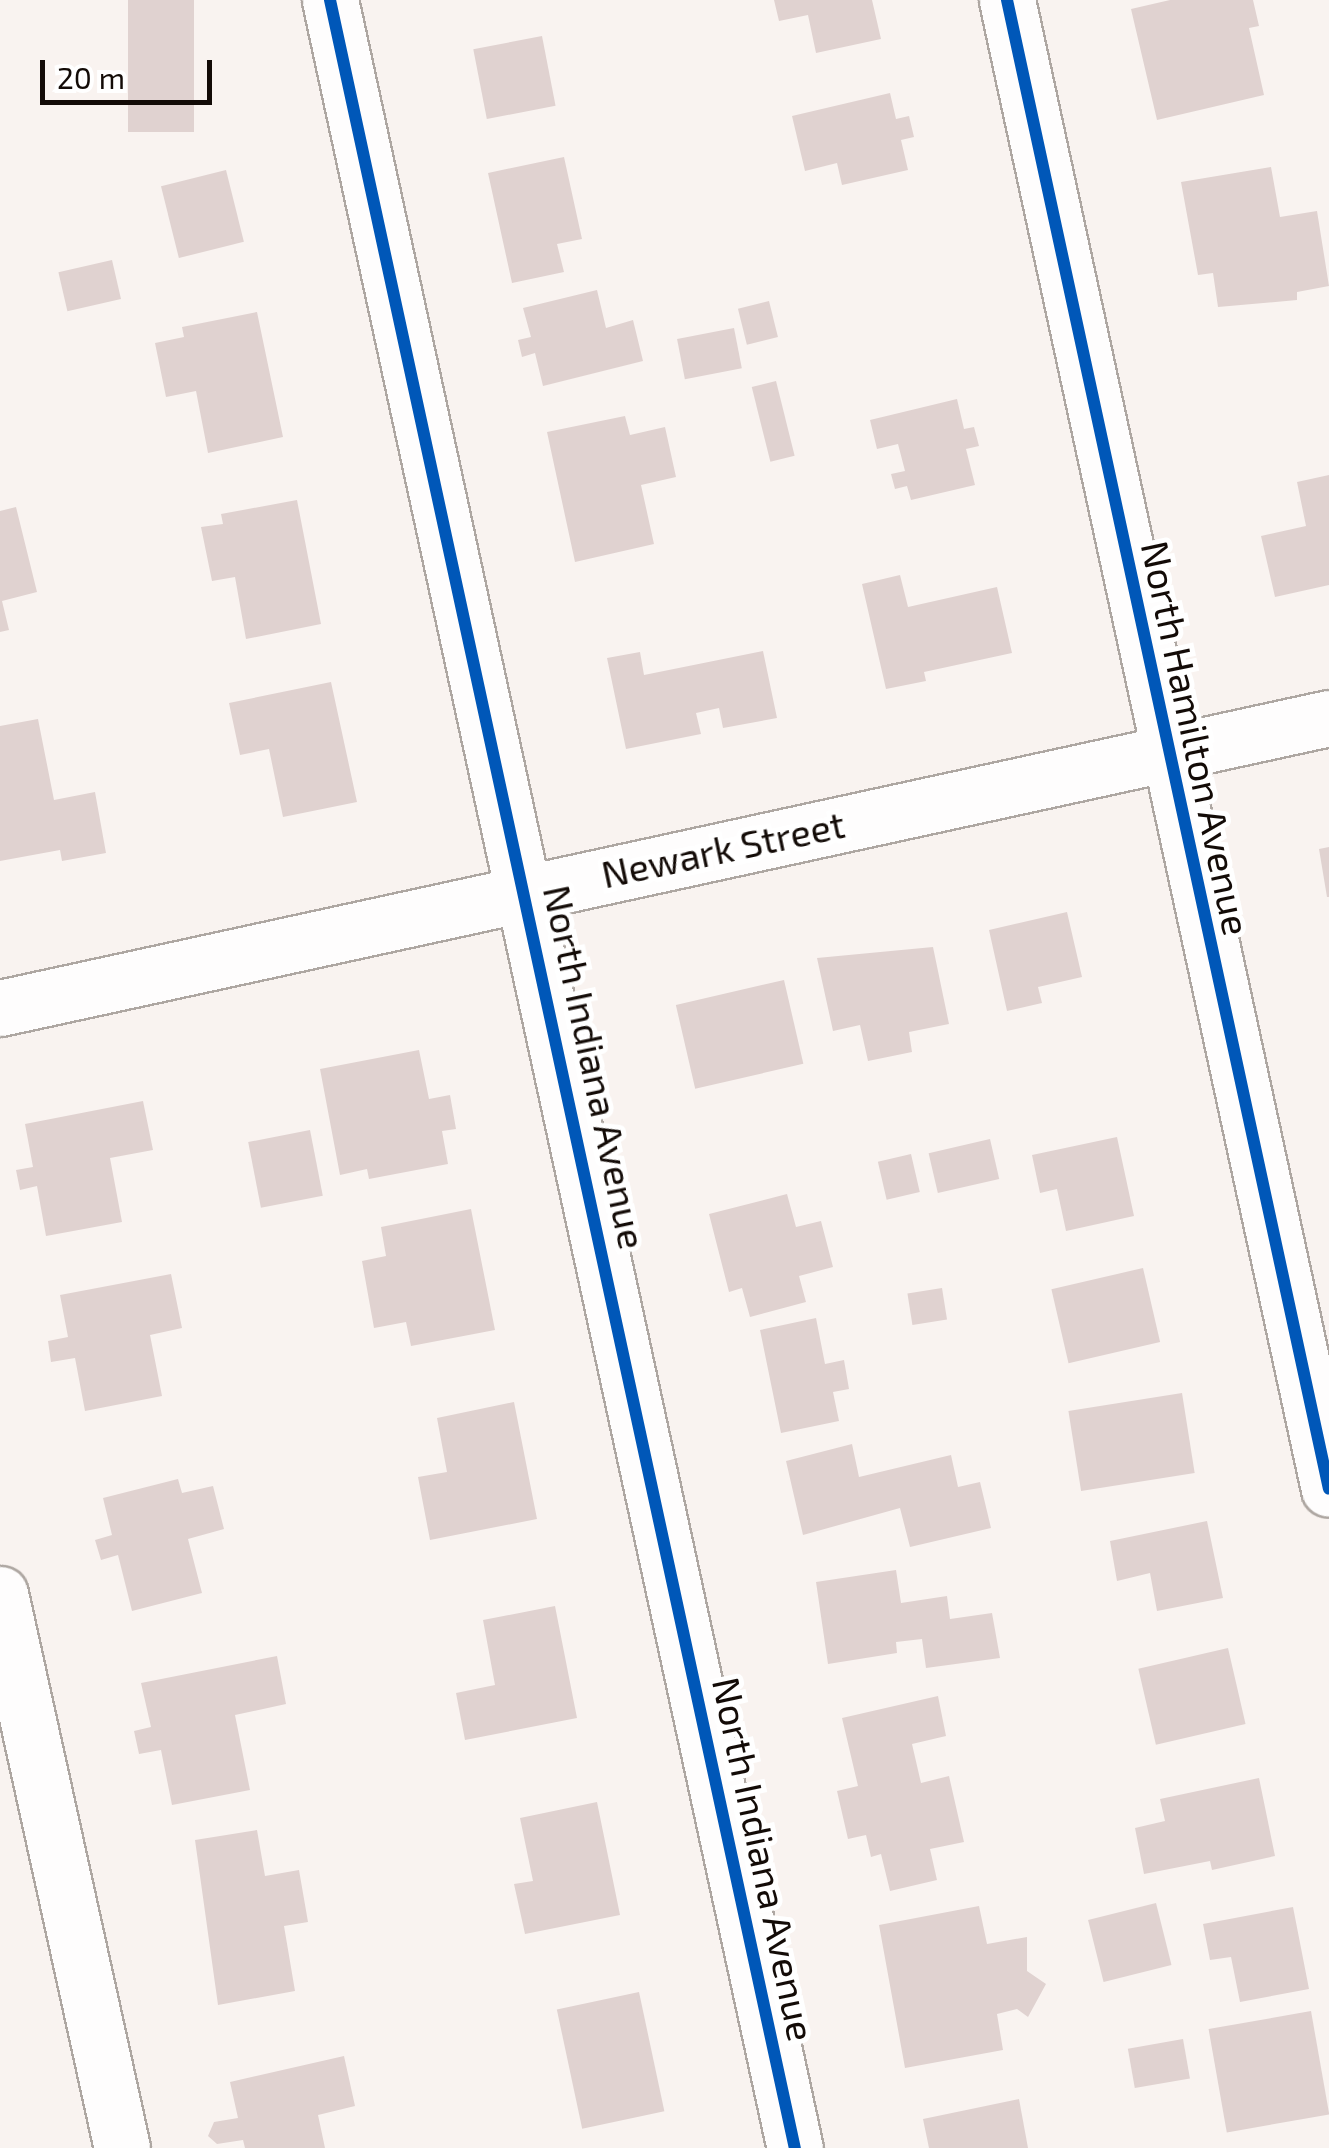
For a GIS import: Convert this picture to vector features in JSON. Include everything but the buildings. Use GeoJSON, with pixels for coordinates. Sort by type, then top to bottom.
{"type":"FeatureCollection","features":[{"type":"Feature","properties":{"kind":"street","name":"North Indiana Avenue"},"geometry":{"type":"LineString","coordinates":[[330,0],[526,891],[794,2148]]}},
{"type":"Feature","properties":{"kind":"street","name":"North Hamilton Avenue"},"geometry":{"type":"LineString","coordinates":[[1007,0],[1329,1489]]}},
{"type":"Feature","properties":{"kind":"street","name":"Newark Street"},"geometry":{"type":"LineString","coordinates":[[0,1008],[1329,718]]}},
{"type":"Feature","properties":{"kind":"street"},"geometry":{"type":"LineString","coordinates":[[0,1594],[122,2148]]}},
{"type":"Feature","properties":{"kind":"cycle path"},"geometry":{"type":"LineString","coordinates":[[330,0],[795,2148]]}},
{"type":"Feature","properties":{"kind":"cycle path"},"geometry":{"type":"LineString","coordinates":[[1007,0],[1329,1489]]}}]}
